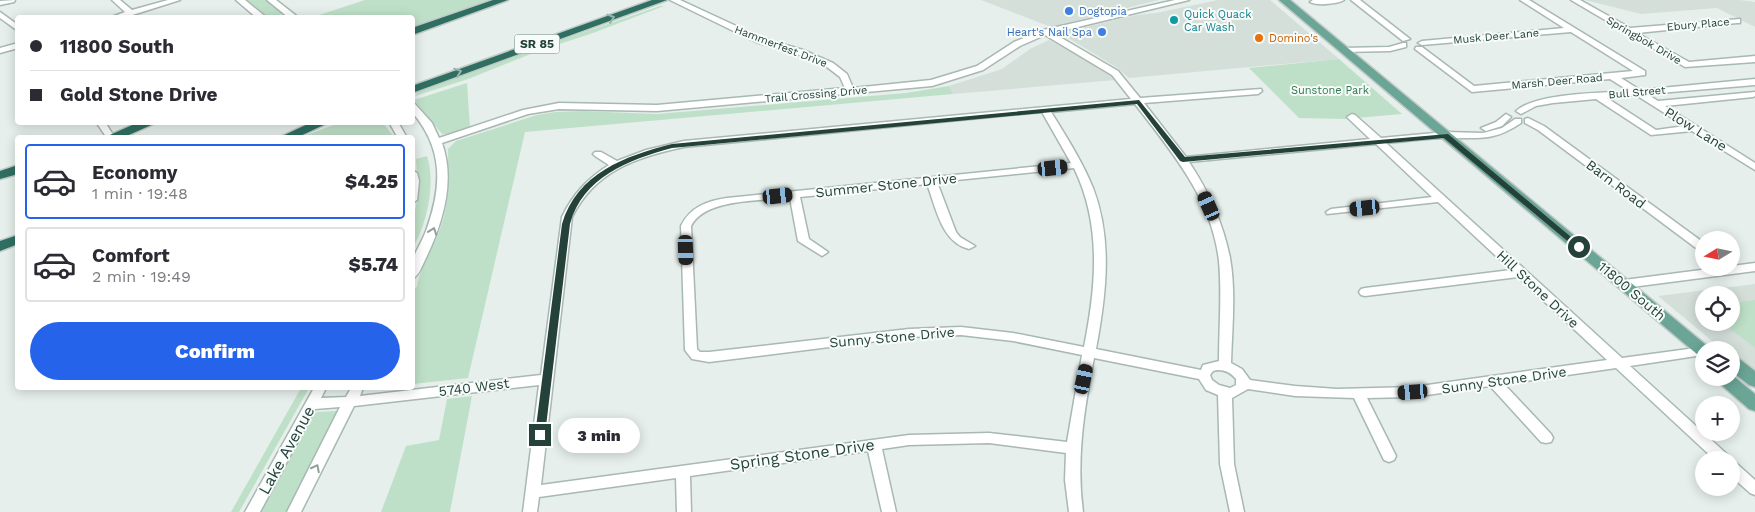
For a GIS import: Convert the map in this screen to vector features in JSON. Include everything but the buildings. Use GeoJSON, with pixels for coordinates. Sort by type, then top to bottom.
{"type":"FeatureCollection","features":[{"type":"Feature","properties":{"kind":"highway"},"geometry":{"type":"LineString","coordinates":[[415,31],[503,0]]}},
{"type":"Feature","properties":{"kind":"highway","name":"SR 85"},"geometry":{"type":"LineString","coordinates":[[415,89],[662,0]]}},
{"type":"Feature","properties":{"kind":"highway"},"geometry":{"type":"LineString","coordinates":[[119,135],[144,125]]}},
{"type":"Feature","properties":{"kind":"highway"},"geometry":{"type":"LineString","coordinates":[[121,135],[154,125]]}},
{"type":"Feature","properties":{"kind":"highway"},"geometry":{"type":"LineString","coordinates":[[280,135],[302,125]]}},
{"type":"Feature","properties":{"kind":"highway"},"geometry":{"type":"LineString","coordinates":[[292,135],[316,125]]}},
{"type":"Feature","properties":{"kind":"highway"},"geometry":{"type":"LineString","coordinates":[[0,175],[15,171]]}},
{"type":"Feature","properties":{"kind":"highway"},"geometry":{"type":"LineString","coordinates":[[0,246],[15,240]]}},
{"type":"Feature","properties":{"kind":"main road","name":"11800 South"},"geometry":{"type":"LineString","coordinates":[[1284,0],[1695,343]]}},
{"type":"Feature","properties":{"kind":"main road"},"geometry":{"type":"LineString","coordinates":[[1740,368],[1755,381]]}},
{"type":"Feature","properties":{"kind":"main road"},"geometry":{"type":"LineString","coordinates":[[1740,383],[1755,396]]}},
{"type":"Feature","properties":{"kind":"main road"},"geometry":{"type":"LineString","coordinates":[[1734,386],[1755,404]]}},
{"type":"Feature","properties":{"kind":"street"},"geometry":{"type":"LineString","coordinates":[[0,3],[11,0]]}},
{"type":"Feature","properties":{"kind":"street"},"geometry":{"type":"LineString","coordinates":[[116,0],[130,13]]}},
{"type":"Feature","properties":{"kind":"street"},"geometry":{"type":"LineString","coordinates":[[123,15],[176,0]]}},
{"type":"Feature","properties":{"kind":"street"},"geometry":{"type":"LineString","coordinates":[[240,0],[258,15]]}},
{"type":"Feature","properties":{"kind":"street"},"geometry":{"type":"LineString","coordinates":[[271,0],[291,15]]}},
{"type":"Feature","properties":{"kind":"street","name":"Hammerfest Drive"},"geometry":{"type":"LineString","coordinates":[[674,0],[759,40],[800,52],[830,64],[844,76],[850,91]]}},
{"type":"Feature","properties":{"kind":"street","name":"Trail Crossing Drive"},"geometry":{"type":"LineString","coordinates":[[437,142],[526,112],[558,106],[657,108],[924,84],[968,73],[990,63],[1016,44],[1046,32],[1185,0]]}},
{"type":"Feature","properties":{"kind":"street"},"geometry":{"type":"LineString","coordinates":[[1314,2],[1340,0]]}},
{"type":"Feature","properties":{"kind":"street"},"geometry":{"type":"LineString","coordinates":[[1355,0],[1403,43]]}},
{"type":"Feature","properties":{"kind":"street"},"geometry":{"type":"LineString","coordinates":[[1524,0],[1571,30]]}},
{"type":"Feature","properties":{"kind":"street","name":"Springbok Drive"},"geometry":{"type":"LineString","coordinates":[[1575,0],[1688,65],[1755,59]]}},
{"type":"Feature","properties":{"kind":"street"},"geometry":{"type":"LineString","coordinates":[[0,14],[15,26]]}},
{"type":"Feature","properties":{"kind":"street","name":"Ebury Place"},"geometry":{"type":"LineString","coordinates":[[1628,30],[1737,21]]}},
{"type":"Feature","properties":{"kind":"street","name":"Musk Deer Lane"},"geometry":{"type":"LineString","coordinates":[[1421,46],[1571,30]]}},
{"type":"Feature","properties":{"kind":"street","name":"Marsh Deer Road"},"geometry":{"type":"LineString","coordinates":[[1421,46],[1472,89],[1642,73],[1571,30]]}},
{"type":"Feature","properties":{"kind":"street"},"geometry":{"type":"LineString","coordinates":[[1046,32],[1112,70],[1139,102],[1198,183],[1211,213],[1224,259],[1226,289],[1225,366]]}},
{"type":"Feature","properties":{"kind":"street"},"geometry":{"type":"LineString","coordinates":[[1343,50],[1358,48],[1368,50],[1403,43],[1421,46]]}},
{"type":"Feature","properties":{"kind":"street"},"geometry":{"type":"LineString","coordinates":[[0,51],[15,46]]}},
{"type":"Feature","properties":{"kind":"street","name":"Plow Lane"},"geometry":{"type":"LineString","coordinates":[[1612,76],[1755,167]]}},
{"type":"Feature","properties":{"kind":"street","name":"Bull Street"},"geometry":{"type":"LineString","coordinates":[[1506,117],[1503,113],[1506,110],[1521,111],[1538,103],[1755,82]]}},
{"type":"Feature","properties":{"kind":"street"},"geometry":{"type":"LineString","coordinates":[[1736,84],[1754,94]]}},
{"type":"Feature","properties":{"kind":"street"},"geometry":{"type":"LineString","coordinates":[[530,512],[567,217],[574,202],[585,188],[616,165],[650,152],[684,144],[1258,91]]}},
{"type":"Feature","properties":{"kind":"street"},"geometry":{"type":"LineString","coordinates":[[1655,104],[1754,94]]}},
{"type":"Feature","properties":{"kind":"street"},"geometry":{"type":"LineString","coordinates":[[1598,96],[1654,133],[1694,128]]}},
{"type":"Feature","properties":{"kind":"street"},"geometry":{"type":"LineString","coordinates":[[415,109],[427,122],[437,142],[443,168],[441,204],[432,233],[415,269]]}},
{"type":"Feature","properties":{"kind":"street"},"geometry":{"type":"LineString","coordinates":[[1045,110],[1078,165],[1093,202],[1101,242],[1101,283],[1073,448],[1073,488],[1076,512]]}},
{"type":"Feature","properties":{"kind":"street"},"geometry":{"type":"LineString","coordinates":[[1183,160],[1309,147],[1490,134],[1505,130],[1530,116],[1521,111]]}},
{"type":"Feature","properties":{"kind":"street"},"geometry":{"type":"LineString","coordinates":[[1446,136],[1458,131],[1491,127],[1503,121],[1506,117],[1523,121]]}},
{"type":"Feature","properties":{"kind":"street","name":"Hill Stone Drive"},"geometry":{"type":"LineString","coordinates":[[1352,118],[1714,451]]}},
{"type":"Feature","properties":{"kind":"street","name":"Barn Road"},"geometry":{"type":"LineString","coordinates":[[1523,121],[1541,128],[1695,242]]}},
{"type":"Feature","properties":{"kind":"street"},"geometry":{"type":"LineString","coordinates":[[103,125],[112,135]]}},
{"type":"Feature","properties":{"kind":"street"},"geometry":{"type":"LineString","coordinates":[[598,154],[616,165]]}},
{"type":"Feature","properties":{"kind":"street","name":"Summer Stone Drive"},"geometry":{"type":"LineString","coordinates":[[696,356],[690,348],[685,230],[689,219],[702,208],[714,203],[1078,165]]}},
{"type":"Feature","properties":{"kind":"street"},"geometry":{"type":"LineString","coordinates":[[931,180],[950,232],[956,239],[969,246]]}},
{"type":"Feature","properties":{"kind":"street"},"geometry":{"type":"LineString","coordinates":[[794,194],[804,240],[822,252]]}},
{"type":"Feature","properties":{"kind":"street"},"geometry":{"type":"LineString","coordinates":[[1331,212],[1441,199]]}},
{"type":"Feature","properties":{"kind":"street"},"geometry":{"type":"LineString","coordinates":[[1740,268],[1755,267]]}},
{"type":"Feature","properties":{"kind":"street"},"geometry":{"type":"LineString","coordinates":[[1365,292],[1520,272]]}},
{"type":"Feature","properties":{"kind":"street"},"geometry":{"type":"LineString","coordinates":[[1624,284],[1695,274]]}},
{"type":"Feature","properties":{"kind":"street","name":"Sunny Stone Drive"},"geometry":{"type":"LineString","coordinates":[[696,356],[709,357],[909,333],[943,331],[1004,335],[1204,375]]}},
{"type":"Feature","properties":{"kind":"street","name":"Sunny Stone Drive"},"geometry":{"type":"LineString","coordinates":[[1244,384],[1295,391],[1358,394],[1413,392],[1695,352]]}},
{"type":"Feature","properties":{"kind":"street"},"geometry":{"type":"LineString","coordinates":[[1225,366],[1241,375],[1244,384],[1240,390],[1225,393],[1213,388],[1205,380],[1204,375],[1208,368],[1225,366]]}},
{"type":"Feature","properties":{"kind":"street","name":"5740 West"},"geometry":{"type":"LineString","coordinates":[[311,404],[349,402],[547,378]]}},
{"type":"Feature","properties":{"kind":"street"},"geometry":{"type":"LineString","coordinates":[[1494,382],[1546,438]]}},
{"type":"Feature","properties":{"kind":"street","name":"Lake Avenue"},"geometry":{"type":"LineString","coordinates":[[252,512],[319,390]]}},
{"type":"Feature","properties":{"kind":"street"},"geometry":{"type":"LineString","coordinates":[[294,512],[356,390]]}},
{"type":"Feature","properties":{"kind":"street"},"geometry":{"type":"LineString","coordinates":[[1225,393],[1227,464],[1237,512]]}},
{"type":"Feature","properties":{"kind":"street"},"geometry":{"type":"LineString","coordinates":[[1358,394],[1389,456]]}},
{"type":"Feature","properties":{"kind":"street","name":"Spring Stone Drive"},"geometry":{"type":"LineString","coordinates":[[533,492],[909,440],[962,437],[1016,440],[1073,448]]}},
{"type":"Feature","properties":{"kind":"street"},"geometry":{"type":"LineString","coordinates":[[874,445],[889,512]]}},
{"type":"Feature","properties":{"kind":"street"},"geometry":{"type":"LineString","coordinates":[[683,471],[684,512]]}},
{"type":"Feature","properties":{"kind":"street"},"geometry":{"type":"LineString","coordinates":[[1740,475],[1755,489]]}},
{"type":"Feature","properties":{"kind":"shaded area"},"geometry":{"type":"Polygon","coordinates":[[[981,0],[1159,0],[1051,27],[981,0]]]}},
{"type":"Feature","properties":{"kind":"shaded area"},"geometry":{"type":"Polygon","coordinates":[[[1218,0],[1270,0],[1339,59],[1129,78],[1116,67],[1060,33],[1137,15],[1218,0]]]}},
{"type":"Feature","properties":{"kind":"shaded area"},"geometry":{"type":"Polygon","coordinates":[[[1585,0],[1740,0],[1755,2],[1755,27],[1717,8],[1641,14],[1585,0]]]}},
{"type":"Feature","properties":{"kind":"shaded area"},"geometry":{"type":"Polygon","coordinates":[[[1049,40],[1102,68],[1116,80],[953,94],[949,86],[1002,69],[1030,49],[1049,40]]]}},
{"type":"Feature","properties":{"kind":"shaded area"},"geometry":{"type":"Polygon","coordinates":[[[1755,284],[1755,376],[1740,364],[1740,341],[1712,341],[1700,331],[1740,331],[1739,286],[1755,284]]]}},
{"type":"Feature","properties":{"kind":"shaded area"},"geometry":{"type":"Polygon","coordinates":[[[1695,291],[1695,327],[1658,296],[1695,291]]]}},
{"type":"Feature","properties":{"kind":"green space"},"geometry":{"type":"Polygon","coordinates":[[[247,0],[266,0],[284,14],[266,15],[247,0]]]}},
{"type":"Feature","properties":{"kind":"green space"},"geometry":{"type":"Polygon","coordinates":[[[365,0],[498,0],[415,27],[415,15],[319,15],[365,0]]]}},
{"type":"Feature","properties":{"kind":"green space"},"geometry":{"type":"Polygon","coordinates":[[[664,6],[593,33],[541,50],[468,79],[415,96],[418,92],[474,70],[664,6]]]}},
{"type":"Feature","properties":{"kind":"green space","name":"Sunstone Park"},"geometry":{"type":"Polygon","coordinates":[[[1339,59],[1402,114],[1345,119],[1299,118],[1249,68],[1339,59]]]}},
{"type":"Feature","properties":{"kind":"green space"},"geometry":{"type":"Polygon","coordinates":[[[467,83],[470,128],[442,134],[415,100],[467,83]]]}},
{"type":"Feature","properties":{"kind":"green space"},"geometry":{"type":"Polygon","coordinates":[[[949,86],[953,94],[525,132],[468,378],[415,384],[415,288],[443,219],[448,189],[448,149],[456,141],[537,115],[555,112],[581,111],[657,114],[906,93],[949,86]]]}},
{"type":"Feature","properties":{"kind":"green space"},"geometry":{"type":"Polygon","coordinates":[[[333,125],[385,125],[392,135],[307,135],[333,125]]]}},
{"type":"Feature","properties":{"kind":"green space"},"geometry":{"type":"Polygon","coordinates":[[[427,156],[431,179],[429,203],[415,244],[415,210],[418,196],[416,159],[427,156]]]}},
{"type":"Feature","properties":{"kind":"green space"},"geometry":{"type":"Polygon","coordinates":[[[1755,300],[1755,348],[1733,331],[1740,331],[1740,302],[1755,300]]]}},
{"type":"Feature","properties":{"kind":"green space"},"geometry":{"type":"Polygon","coordinates":[[[300,390],[308,390],[239,512],[231,512],[300,390]]]}},
{"type":"Feature","properties":{"kind":"green space"},"geometry":{"type":"Polygon","coordinates":[[[472,396],[450,512],[381,512],[406,446],[439,440],[447,399],[472,396]]]}},
{"type":"Feature","properties":{"kind":"green space"},"geometry":{"type":"Polygon","coordinates":[[[336,411],[338,413],[287,512],[259,512],[311,414],[336,411]]]}},
{"type":"Feature","properties":{"kind":"place","name":"Dogtopia"},"geometry":{"type":"Point","coordinates":[1069,11]}},
{"type":"Feature","properties":{"kind":"place","name":"Quick Quack Car Wash"},"geometry":{"type":"Point","coordinates":[1174,20]}},
{"type":"Feature","properties":{"kind":"place","name":"Heart's Nail Spa"},"geometry":{"type":"Point","coordinates":[1102,32]}},
{"type":"Feature","properties":{"kind":"place","name":"Domino's"},"geometry":{"type":"Point","coordinates":[1259,38]}},
{"type":"Feature","properties":{"kind":"route"},"geometry":{"type":"LineString","coordinates":[[540,435],[566,224],[570,209],[585,188],[616,165],[623,161],[672,146],[994,116],[1111,103],[1139,102],[1183,160],[1446,136],[1579,247]]}}]}
